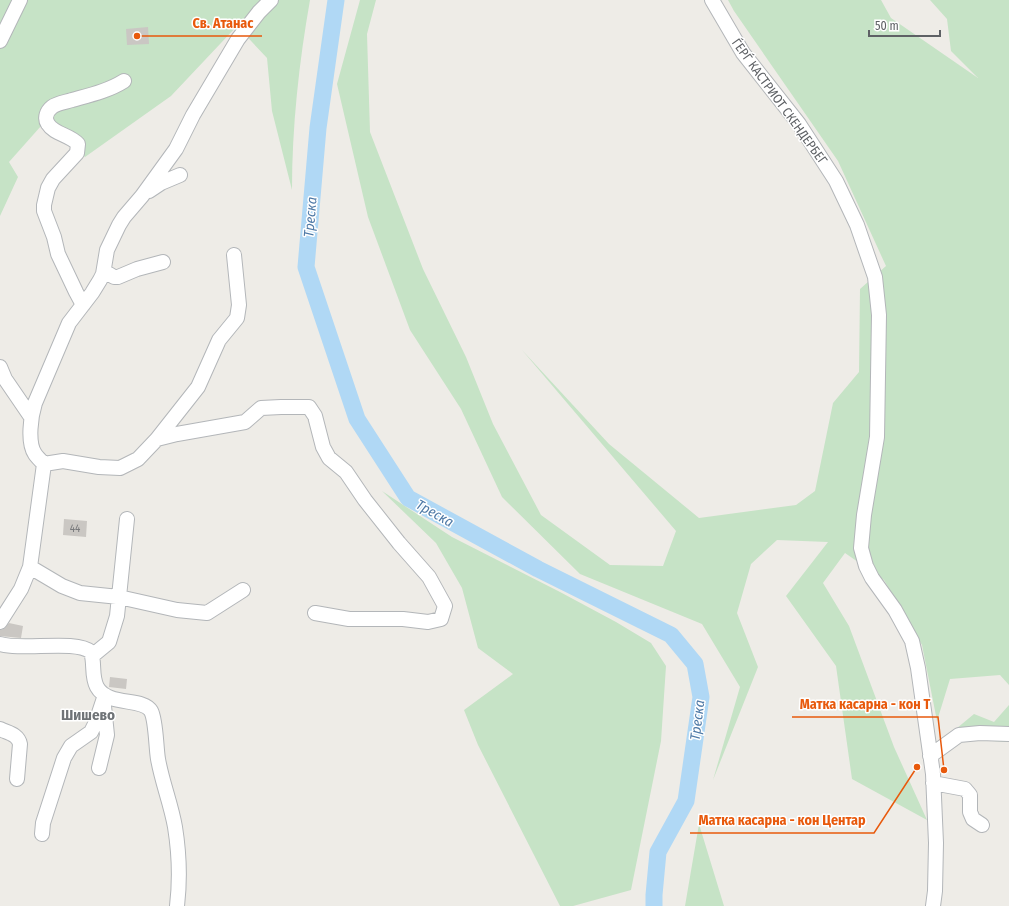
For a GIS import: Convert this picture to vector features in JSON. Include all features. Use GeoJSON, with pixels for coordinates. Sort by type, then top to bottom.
{"type":"FeatureCollection","features":[{"type":"Feature","properties":{"kind":"street"},"geometry":{"type":"LineString","coordinates":[[0,40],[20,0]]}},
{"type":"Feature","properties":{"kind":"street"},"geometry":{"type":"LineString","coordinates":[[0,622],[21,589],[30,568],[44,464],[34,453],[31,440],[30,417],[34,403],[69,323],[98,284],[103,274],[107,250],[119,225],[176,149],[193,115],[231,50],[247,27],[271,0]]}},
{"type":"Feature","properties":{"kind":"street","name":"ЃЕРЃ КАСТРИОТ СКЕНДЕРБЕГ"},"geometry":{"type":"LineString","coordinates":[[712,0],[743,53],[800,124],[836,181],[857,225],[875,277],[879,314],[877,437],[864,515],[861,548],[866,566],[872,578],[895,610],[912,641],[918,668],[924,701],[933,783],[936,843],[935,891],[933,906]]}},
{"type":"Feature","properties":{"kind":"street"},"geometry":{"type":"LineString","coordinates":[[83,305],[58,254],[54,236],[44,211],[48,188],[52,179],[77,153],[78,144],[52,128],[46,119],[47,113],[61,103],[113,88],[124,81]]}},
{"type":"Feature","properties":{"kind":"street"},"geometry":{"type":"LineString","coordinates":[[142,196],[161,183],[180,174]]}},
{"type":"Feature","properties":{"kind":"street"},"geometry":{"type":"LineString","coordinates":[[44,464],[64,461],[99,467],[120,468],[138,459],[157,439],[198,387],[218,340],[237,318],[239,305],[234,255]]}},
{"type":"Feature","properties":{"kind":"street"},"geometry":{"type":"LineString","coordinates":[[103,274],[118,277],[137,269],[163,262]]}},
{"type":"Feature","properties":{"kind":"street"},"geometry":{"type":"LineString","coordinates":[[2,376],[30,417]]}},
{"type":"Feature","properties":{"kind":"street"},"geometry":{"type":"LineString","coordinates":[[157,439],[245,422],[260,408],[281,406],[309,407],[315,416],[323,447],[329,458],[346,472],[365,500],[394,537],[429,577],[445,606],[441,618],[428,622],[403,619],[349,619],[315,612]]}},
{"type":"Feature","properties":{"kind":"street"},"geometry":{"type":"LineString","coordinates":[[92,656],[108,642],[117,616],[127,519]]}},
{"type":"Feature","properties":{"kind":"street"},"geometry":{"type":"LineString","coordinates":[[30,568],[62,586],[80,593],[119,597],[177,610],[207,613],[243,590]]}},
{"type":"Feature","properties":{"kind":"street"},"geometry":{"type":"LineString","coordinates":[[0,644],[14,646],[72,646],[88,649],[92,656],[94,678],[98,688],[105,695],[113,699],[145,705],[151,711],[158,760],[175,826],[177,845],[177,906]]}},
{"type":"Feature","properties":{"kind":"street"},"geometry":{"type":"LineString","coordinates":[[99,768],[107,735],[104,714],[105,695]]}},
{"type":"Feature","properties":{"kind":"street"},"geometry":{"type":"LineString","coordinates":[[42,834],[43,823],[64,758],[71,746],[90,732],[96,722],[105,695]]}},
{"type":"Feature","properties":{"kind":"street"},"geometry":{"type":"LineString","coordinates":[[0,730],[16,736],[19,739],[20,744],[17,779]]}},
{"type":"Feature","properties":{"kind":"street"},"geometry":{"type":"LineString","coordinates":[[930,756],[959,735],[980,733],[1009,734]]}},
{"type":"Feature","properties":{"kind":"street"},"geometry":{"type":"LineString","coordinates":[[933,783],[966,790],[970,795],[970,812],[973,819],[982,825]]}},
{"type":"Feature","properties":{"kind":"green space"},"geometry":{"type":"Polygon","coordinates":[[[0,0],[310,0],[297,95],[293,142],[292,190],[272,111],[267,58],[237,26],[171,96],[85,157],[72,144],[41,126],[9,162],[18,177],[0,216],[0,0]]]}},
{"type":"Feature","properties":{"kind":"green space"},"geometry":{"type":"Polygon","coordinates":[[[360,0],[376,0],[367,34],[370,132],[423,269],[466,357],[493,424],[541,515],[610,565],[663,566],[676,531],[522,350],[609,444],[699,518],[796,505],[815,491],[833,403],[859,372],[860,289],[886,266],[838,161],[734,11],[728,0],[881,0],[891,18],[978,78],[951,51],[947,19],[930,0],[1009,0],[1009,685],[1000,675],[950,679],[937,721],[922,645],[884,580],[845,553],[823,583],[849,626],[894,747],[927,820],[852,779],[836,666],[786,596],[828,542],[777,540],[751,564],[737,613],[758,667],[713,780],[740,687],[702,624],[580,574],[502,497],[461,409],[410,330],[368,217],[337,84],[360,0]]]}},
{"type":"Feature","properties":{"kind":"green space"},"geometry":{"type":"Polygon","coordinates":[[[382,491],[452,537],[560,592],[616,622],[651,643],[666,666],[661,741],[631,890],[573,906],[560,906],[478,745],[464,710],[513,674],[478,648],[462,588],[436,543],[382,491]]]}},
{"type":"Feature","properties":{"kind":"green space"},"geometry":{"type":"Polygon","coordinates":[[[1009,705],[1009,742],[945,738],[974,714],[994,722],[1009,705]]]}},
{"type":"Feature","properties":{"kind":"green space"},"geometry":{"type":"Polygon","coordinates":[[[699,824],[724,906],[685,906],[699,824]]]}},
{"type":"Feature","properties":{"kind":"building"},"geometry":{"type":"Polygon","coordinates":[[[148,27],[149,44],[127,45],[126,29],[148,27]]]}},
{"type":"Feature","properties":{"kind":"building"},"geometry":{"type":"Polygon","coordinates":[[[64,519],[87,521],[86,537],[63,535],[64,519]]]}},
{"type":"Feature","properties":{"kind":"building"},"geometry":{"type":"Polygon","coordinates":[[[9,623],[23,626],[21,638],[0,636],[0,630],[4,629],[9,623]]]}},
{"type":"Feature","properties":{"kind":"building"},"geometry":{"type":"Polygon","coordinates":[[[110,677],[127,679],[126,689],[109,687],[110,677]]]}},
{"type":"Feature","properties":{"kind":"waterway","name":"Треска"},"geometry":{"type":"LineString","coordinates":[[336,0],[318,128],[306,267],[357,419],[408,498],[538,569],[671,635],[695,664],[701,697],[686,801],[658,852],[654,906]]}},
{"type":"Feature","properties":{"kind":"place","name":"Св. Атанас"},"geometry":{"type":"Point","coordinates":[137,36]}},
{"type":"Feature","properties":{"kind":"place","name":"Матка касарна - кон Центар"},"geometry":{"type":"Point","coordinates":[917,767]}},
{"type":"Feature","properties":{"kind":"place","name":"Матка касарна - кон Т"},"geometry":{"type":"Point","coordinates":[944,770]}},
{"type":"Feature","properties":{"kind":"district","name":"Шишево"},"geometry":{"type":"Point","coordinates":[88,715]}}]}
